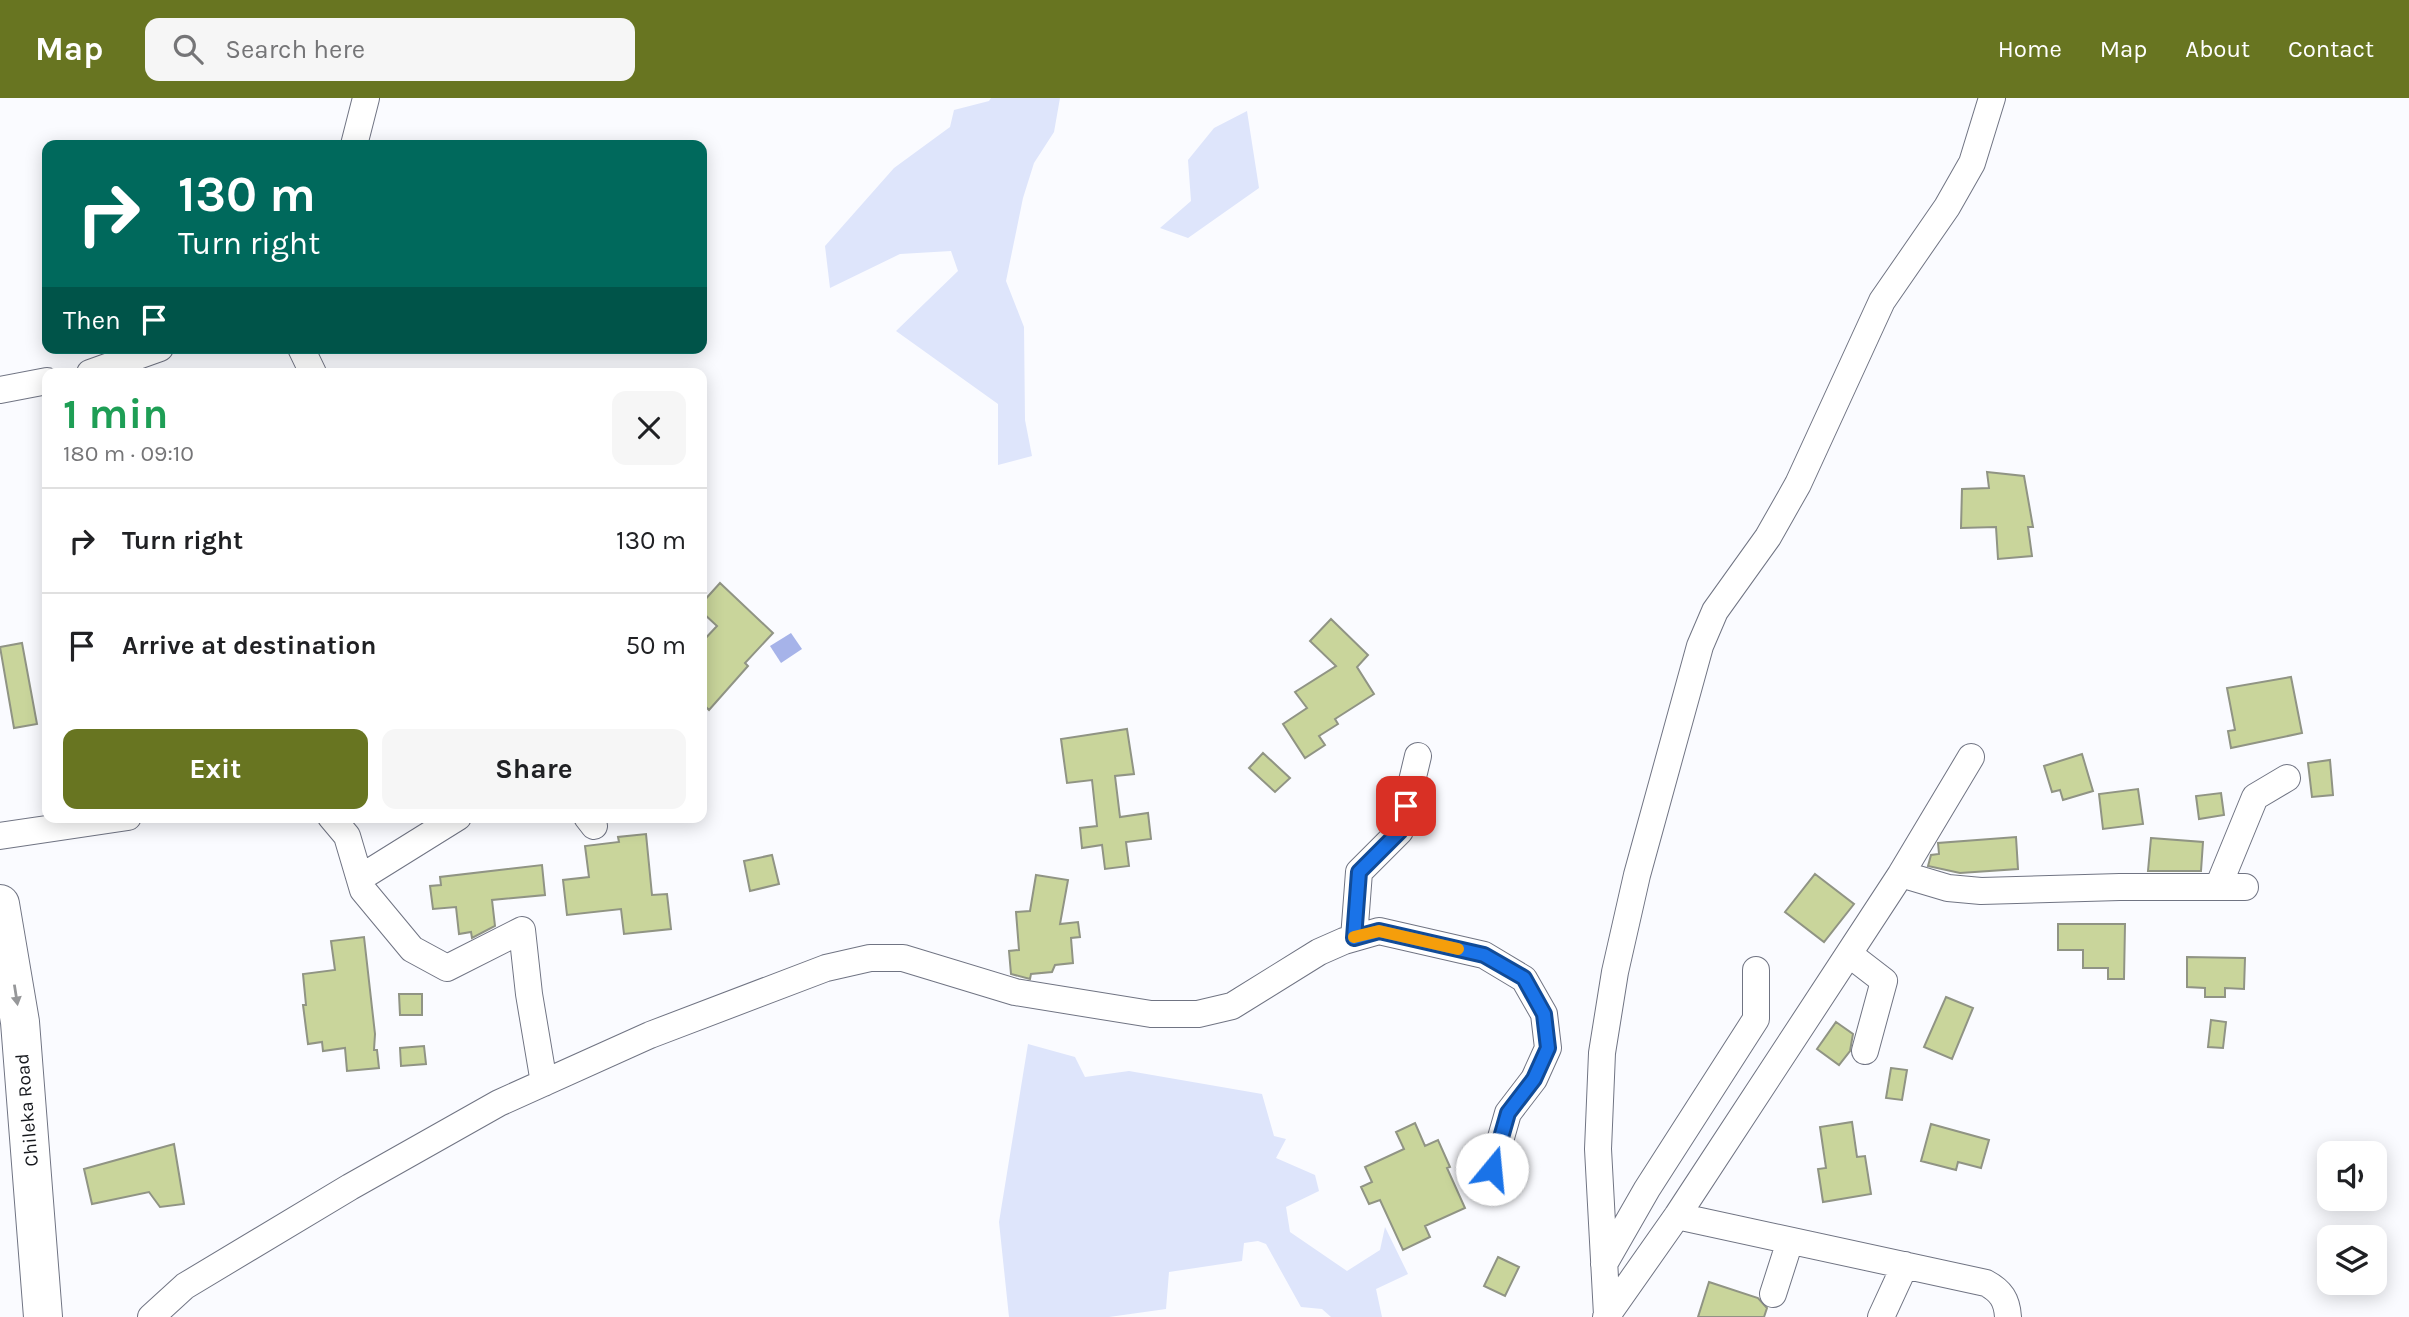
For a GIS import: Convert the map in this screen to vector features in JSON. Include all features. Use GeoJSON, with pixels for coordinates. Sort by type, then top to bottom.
{"type":"FeatureCollection","features":[{"type":"Feature","properties":{"kind":"highway","name":"Chileka Road"},"geometry":{"type":"LineString","coordinates":[[0,904],[20,1022],[43,1317]]}},
{"type":"Feature","properties":{"kind":"highway","name":"Chileka Road"},"geometry":{"type":"LineString","coordinates":[[0,1058],[21,1317]]}},
{"type":"Feature","properties":{"kind":"street"},"geometry":{"type":"LineString","coordinates":[[355,140],[366,98]]}},
{"type":"Feature","properties":{"kind":"street"},"geometry":{"type":"LineString","coordinates":[[1606,1316],[1598,1149],[1602,1053],[1615,972],[1637,875],[1700,646],[1715,611],[1768,537],[1798,484],[1882,301],[1947,207],[1972,163],[1992,98]]}},
{"type":"Feature","properties":{"kind":"street"},"geometry":{"type":"LineString","coordinates":[[104,368],[143,354]]}},
{"type":"Feature","properties":{"kind":"street"},"geometry":{"type":"LineString","coordinates":[[0,390],[42,383]]}},
{"type":"Feature","properties":{"kind":"street"},"geometry":{"type":"LineString","coordinates":[[1354,938],[1359,872],[1400,831],[1418,756]]}},
{"type":"Feature","properties":{"kind":"street"},"geometry":{"type":"LineString","coordinates":[[1606,1316],[1677,1216],[1849,954],[1901,874],[1970,757]]}},
{"type":"Feature","properties":{"kind":"street"},"geometry":{"type":"LineString","coordinates":[[2218,887],[2255,797],[2287,778]]}},
{"type":"Feature","properties":{"kind":"street"},"geometry":{"type":"LineString","coordinates":[[0,836],[59,823]]}},
{"type":"Feature","properties":{"kind":"street"},"geometry":{"type":"LineString","coordinates":[[336,823],[347,836],[363,890],[412,949],[447,968],[523,930],[529,994],[544,1083]]}},
{"type":"Feature","properties":{"kind":"street"},"geometry":{"type":"LineString","coordinates":[[360,878],[447,823]]}},
{"type":"Feature","properties":{"kind":"street"},"geometry":{"type":"LineString","coordinates":[[1901,874],[1948,888],[1981,891],[2245,887]]}},
{"type":"Feature","properties":{"kind":"street"},"geometry":{"type":"LineString","coordinates":[[151,1317],[185,1286],[350,1187],[499,1103],[650,1035],[826,968],[870,958],[903,958],[1015,992],[1151,1014],[1198,1014],[1232,1006],[1319,952],[1379,931],[1484,955],[1524,978],[1544,1014],[1548,1048],[1534,1079],[1508,1113],[1492,1169]]}},
{"type":"Feature","properties":{"kind":"street"},"geometry":{"type":"LineString","coordinates":[[1849,954],[1884,981],[1865,1051]]}},
{"type":"Feature","properties":{"kind":"street"},"geometry":{"type":"LineString","coordinates":[[1604,1264],[1647,1189],[1756,1019],[1756,970]]}},
{"type":"Feature","properties":{"kind":"street"},"geometry":{"type":"LineString","coordinates":[[1677,1216],[1986,1283],[2003,1297],[2008,1317]]}},
{"type":"Feature","properties":{"kind":"street"},"geometry":{"type":"LineString","coordinates":[[1773,1294],[1790,1241]]}},
{"type":"Feature","properties":{"kind":"street"},"geometry":{"type":"LineString","coordinates":[[1881,1317],[1905,1265]]}},
{"type":"Feature","properties":{"kind":"shaded area"},"geometry":{"type":"Polygon","coordinates":[[[991,98],[1060,98],[1054,132],[1034,163],[1023,198],[1006,281],[1024,327],[1025,420],[1032,456],[998,465],[998,404],[896,331],[958,271],[951,251],[900,254],[830,288],[825,246],[894,168],[950,127],[954,110],[989,101],[991,98]]]}},
{"type":"Feature","properties":{"kind":"shaded area"},"geometry":{"type":"Polygon","coordinates":[[[1247,111],[1259,188],[1188,238],[1160,228],[1191,201],[1188,160],[1214,128],[1247,111]]]}},
{"type":"Feature","properties":{"kind":"shaded area"},"geometry":{"type":"Polygon","coordinates":[[[1028,1044],[1075,1057],[1085,1077],[1129,1071],[1262,1094],[1274,1136],[1286,1139],[1276,1158],[1315,1175],[1319,1191],[1286,1207],[1290,1232],[1347,1271],[1380,1250],[1385,1227],[1408,1274],[1376,1289],[1382,1317],[1331,1317],[1322,1309],[1301,1307],[1266,1244],[1258,1241],[1244,1243],[1242,1261],[1169,1272],[1166,1309],[1109,1317],[1009,1317],[999,1222],[1028,1044]]]}},
{"type":"Feature","properties":{"kind":"water"},"geometry":{"type":"Polygon","coordinates":[[[791,633],[802,649],[781,663],[770,646],[791,633]]]}},
{"type":"Feature","properties":{"kind":"building"},"geometry":{"type":"Polygon","coordinates":[[[1987,472],[2024,476],[2033,527],[2028,527],[2032,556],[1998,559],[1996,527],[1961,528],[1962,489],[1989,488],[1987,472]]]}},
{"type":"Feature","properties":{"kind":"building"},"geometry":{"type":"Polygon","coordinates":[[[720,583],[773,633],[745,663],[748,666],[709,710],[707,637],[717,626],[707,617],[707,597],[720,583]]]}},
{"type":"Feature","properties":{"kind":"building"},"geometry":{"type":"Polygon","coordinates":[[[1331,619],[1368,655],[1357,667],[1374,694],[1335,719],[1338,724],[1319,736],[1325,745],[1305,758],[1283,724],[1307,708],[1295,692],[1336,666],[1310,641],[1331,619]]]}},
{"type":"Feature","properties":{"kind":"building"},"geometry":{"type":"Polygon","coordinates":[[[22,643],[37,724],[14,728],[0,647],[22,643]]]}},
{"type":"Feature","properties":{"kind":"building"},"geometry":{"type":"Polygon","coordinates":[[[2291,677],[2302,733],[2231,748],[2228,731],[2235,730],[2227,688],[2291,677]]]}},
{"type":"Feature","properties":{"kind":"building"},"geometry":{"type":"Polygon","coordinates":[[[1127,729],[1134,774],[1115,776],[1120,817],[1148,813],[1151,839],[1126,842],[1129,866],[1105,869],[1102,845],[1082,848],[1080,828],[1097,826],[1092,780],[1067,783],[1061,739],[1127,729]]]}},
{"type":"Feature","properties":{"kind":"building"},"geometry":{"type":"Polygon","coordinates":[[[1263,753],[1290,778],[1275,792],[1249,768],[1263,753]]]}},
{"type":"Feature","properties":{"kind":"building"},"geometry":{"type":"Polygon","coordinates":[[[2082,754],[2093,791],[2063,800],[2060,790],[2052,792],[2044,766],[2082,754]]]}},
{"type":"Feature","properties":{"kind":"building"},"geometry":{"type":"Polygon","coordinates":[[[2330,760],[2333,795],[2312,797],[2308,763],[2330,760]]]}},
{"type":"Feature","properties":{"kind":"building"},"geometry":{"type":"Polygon","coordinates":[[[2138,789],[2143,824],[2103,829],[2099,794],[2138,789]]]}},
{"type":"Feature","properties":{"kind":"building"},"geometry":{"type":"Polygon","coordinates":[[[2221,793],[2224,815],[2199,819],[2196,796],[2221,793]]]}},
{"type":"Feature","properties":{"kind":"building"},"geometry":{"type":"Polygon","coordinates":[[[646,834],[652,895],[667,894],[671,929],[624,934],[621,909],[567,915],[563,880],[589,877],[585,846],[619,842],[618,837],[646,834]]]}},
{"type":"Feature","properties":{"kind":"building"},"geometry":{"type":"Polygon","coordinates":[[[2016,837],[2018,869],[1960,873],[1928,866],[1931,855],[1939,854],[1938,843],[2016,837]]]}},
{"type":"Feature","properties":{"kind":"building"},"geometry":{"type":"Polygon","coordinates":[[[2151,838],[2203,842],[2201,871],[2148,871],[2151,838]]]}},
{"type":"Feature","properties":{"kind":"building"},"geometry":{"type":"Polygon","coordinates":[[[772,855],[779,884],[750,891],[744,861],[772,855]]]}},
{"type":"Feature","properties":{"kind":"building"},"geometry":{"type":"Polygon","coordinates":[[[542,865],[545,895],[492,900],[495,926],[472,938],[471,932],[459,934],[456,907],[433,909],[430,886],[441,885],[440,877],[542,865]]]}},
{"type":"Feature","properties":{"kind":"building"},"geometry":{"type":"Polygon","coordinates":[[[1815,874],[1854,904],[1824,942],[1785,912],[1815,874]]]}},
{"type":"Feature","properties":{"kind":"building"},"geometry":{"type":"Polygon","coordinates":[[[1036,875],[1068,880],[1060,924],[1078,922],[1080,937],[1071,938],[1073,963],[1055,965],[1052,972],[1031,974],[1030,979],[1011,974],[1009,951],[1019,950],[1016,912],[1030,911],[1036,875]]]}},
{"type":"Feature","properties":{"kind":"building"},"geometry":{"type":"Polygon","coordinates":[[[2058,924],[2125,924],[2124,979],[2108,979],[2108,968],[2083,968],[2083,950],[2058,950],[2058,924]]]}},
{"type":"Feature","properties":{"kind":"building"},"geometry":{"type":"Polygon","coordinates":[[[364,937],[375,1034],[374,1050],[377,1050],[379,1068],[347,1071],[345,1048],[323,1051],[322,1042],[308,1044],[303,1005],[306,1005],[303,974],[335,970],[331,941],[364,937]]]}},
{"type":"Feature","properties":{"kind":"building"},"geometry":{"type":"Polygon","coordinates":[[[2187,957],[2245,958],[2244,989],[2225,988],[2225,997],[2205,997],[2205,988],[2187,987],[2187,957]]]}},
{"type":"Feature","properties":{"kind":"building"},"geometry":{"type":"Polygon","coordinates":[[[399,994],[422,994],[422,1015],[400,1015],[399,994]]]}},
{"type":"Feature","properties":{"kind":"building"},"geometry":{"type":"Polygon","coordinates":[[[1946,997],[1973,1008],[1952,1059],[1924,1047],[1946,997]]]}},
{"type":"Feature","properties":{"kind":"building"},"geometry":{"type":"Polygon","coordinates":[[[2211,1020],[2226,1022],[2223,1048],[2208,1047],[2211,1020]]]}},
{"type":"Feature","properties":{"kind":"building"},"geometry":{"type":"Polygon","coordinates":[[[1836,1022],[1853,1034],[1850,1051],[1839,1065],[1817,1049],[1836,1022]]]}},
{"type":"Feature","properties":{"kind":"building"},"geometry":{"type":"Polygon","coordinates":[[[424,1046],[426,1064],[401,1066],[400,1048],[424,1046]]]}},
{"type":"Feature","properties":{"kind":"building"},"geometry":{"type":"Polygon","coordinates":[[[1891,1068],[1907,1070],[1902,1100],[1886,1098],[1891,1068]]]}},
{"type":"Feature","properties":{"kind":"building"},"geometry":{"type":"Polygon","coordinates":[[[1852,1122],[1857,1157],[1865,1156],[1871,1194],[1823,1202],[1818,1169],[1826,1168],[1820,1127],[1852,1122]]]}},
{"type":"Feature","properties":{"kind":"building"},"geometry":{"type":"Polygon","coordinates":[[[1415,1123],[1425,1146],[1438,1140],[1465,1208],[1425,1226],[1430,1237],[1403,1250],[1380,1200],[1369,1204],[1361,1187],[1372,1182],[1365,1167],[1404,1149],[1396,1132],[1415,1123]]]}},
{"type":"Feature","properties":{"kind":"building"},"geometry":{"type":"Polygon","coordinates":[[[1931,1124],[1989,1140],[1981,1168],[1958,1162],[1956,1170],[1921,1161],[1931,1124]]]}},
{"type":"Feature","properties":{"kind":"building"},"geometry":{"type":"Polygon","coordinates":[[[174,1144],[184,1204],[160,1207],[149,1192],[92,1204],[84,1169],[174,1144]]]}},
{"type":"Feature","properties":{"kind":"building"},"geometry":{"type":"Polygon","coordinates":[[[1498,1257],[1519,1267],[1505,1296],[1484,1286],[1498,1257]]]}},
{"type":"Feature","properties":{"kind":"building"},"geometry":{"type":"Polygon","coordinates":[[[1709,1282],[1758,1298],[1767,1308],[1764,1317],[1698,1317],[1709,1282]]]}},
{"type":"Feature","properties":{"kind":"slow traffic"},"geometry":{"type":"LineString","coordinates":[[1354,937],[1379,931],[1458,949]]}},
{"type":"Feature","properties":{"kind":"route"},"geometry":{"type":"LineString","coordinates":[[1406,806],[1400,831],[1359,872],[1354,938],[1379,931],[1484,955],[1524,978],[1544,1014],[1548,1048],[1534,1079],[1508,1113],[1492,1169]]}}]}
